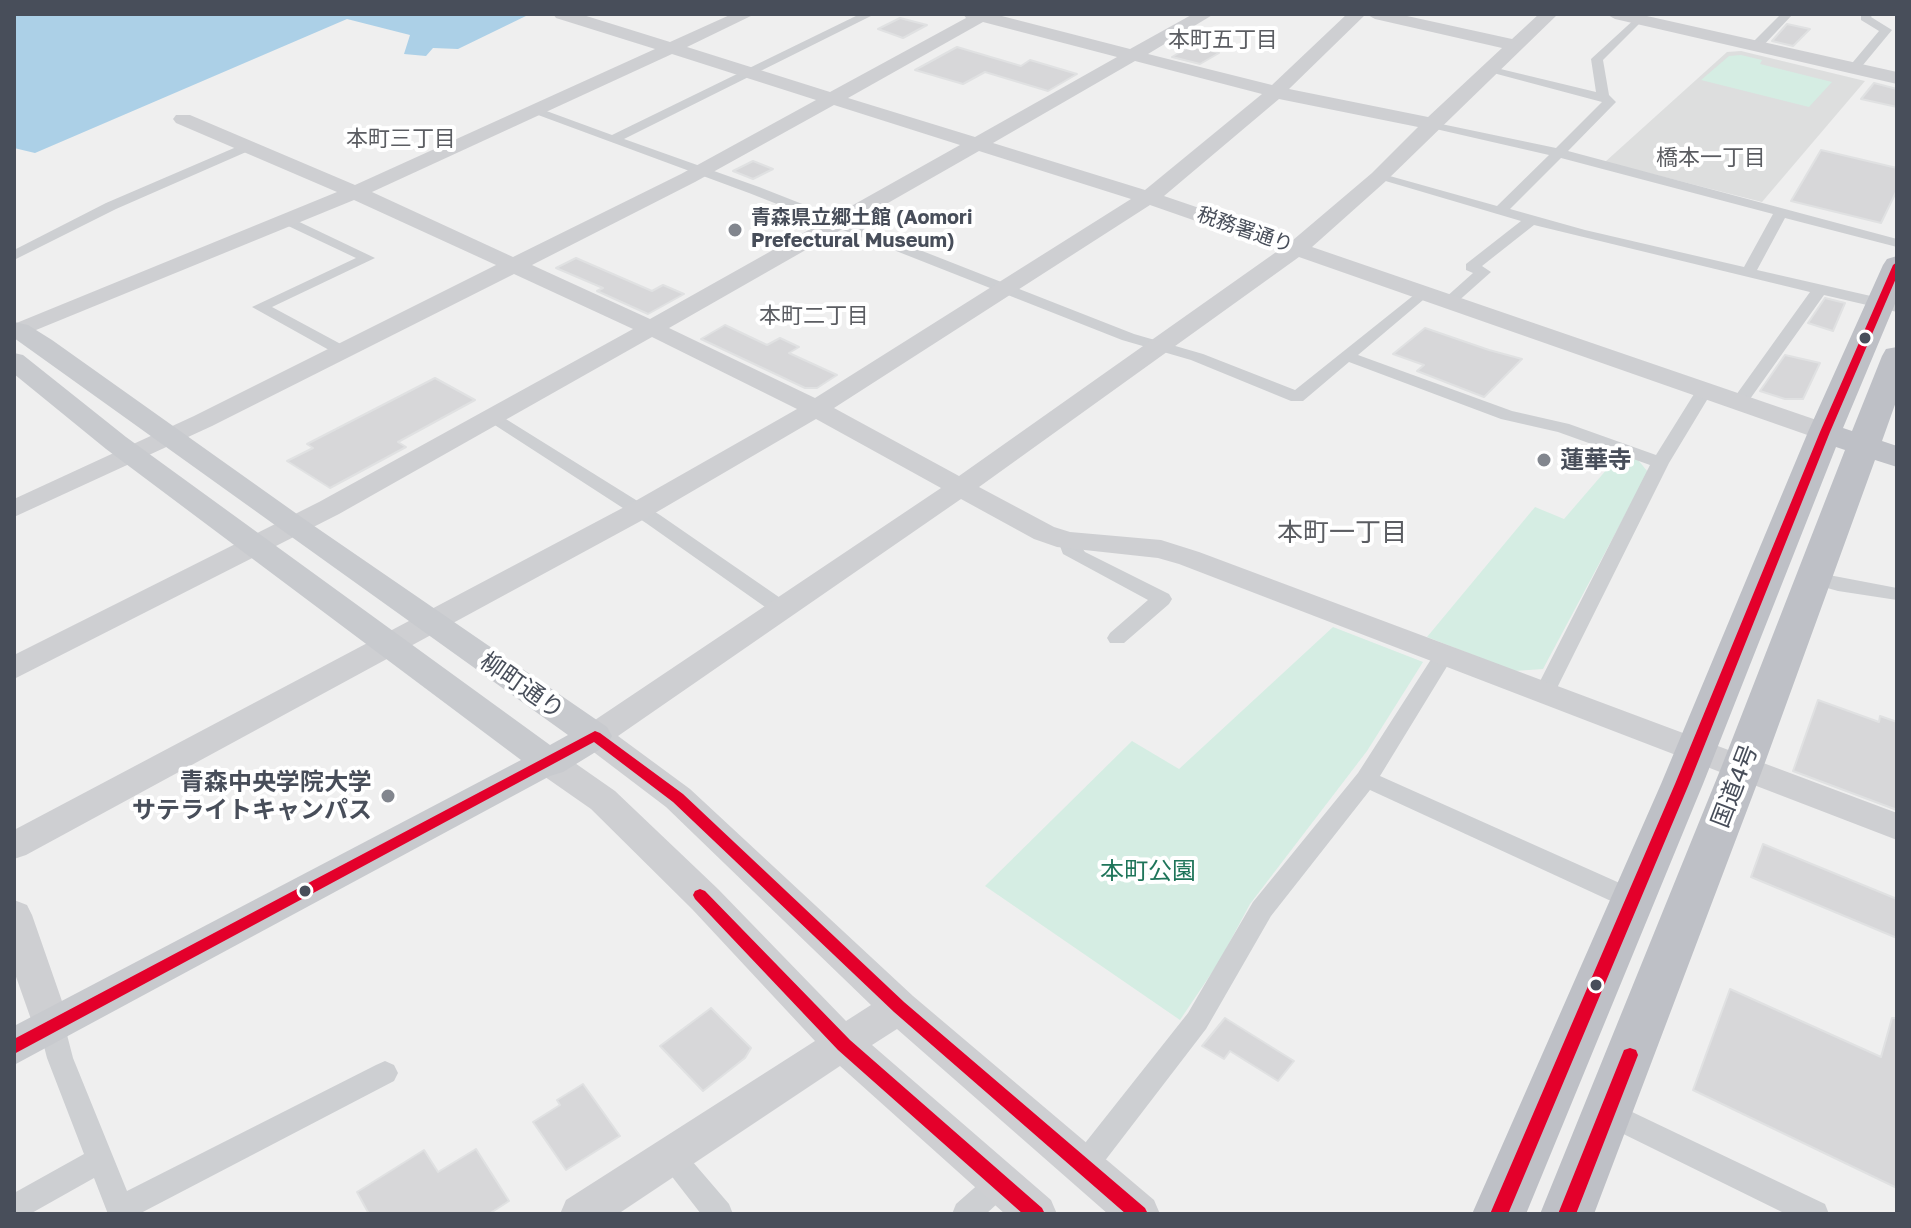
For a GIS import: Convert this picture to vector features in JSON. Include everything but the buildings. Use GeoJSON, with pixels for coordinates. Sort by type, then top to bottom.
{"type":"FeatureCollection","features":[{"type":"Feature","properties":{"kind":"highway","name":"国道4号"},"geometry":{"type":"LineString","coordinates":[[1499,1214],[1696,751],[1861,444],[1897,265]]}},
{"type":"Feature","properties":{"kind":"highway","name":"国道4号"},"geometry":{"type":"LineString","coordinates":[[1567,1214],[1742,768],[1861,444],[1897,356]]}},
{"type":"Feature","properties":{"kind":"main road","name":"柳町通り"},"geometry":{"type":"LineString","coordinates":[[15,328],[595,736]]}},
{"type":"Feature","properties":{"kind":"main road","name":"柳町通り"},"geometry":{"type":"LineString","coordinates":[[14,361],[132,455],[550,763]]}},
{"type":"Feature","properties":{"kind":"main road"},"geometry":{"type":"LineString","coordinates":[[14,1047],[550,763],[595,736]]}},
{"type":"Feature","properties":{"kind":"street","name":"税務署通り"},"geometry":{"type":"LineString","coordinates":[[562,14],[1148,198],[1861,444]]}},
{"type":"Feature","properties":{"kind":"street"},"geometry":{"type":"LineString","coordinates":[[15,328],[152,266],[536,112],[725,14]]}},
{"type":"Feature","properties":{"kind":"street"},"geometry":{"type":"LineString","coordinates":[[15,328],[289,221],[348,189],[667,46],[746,14]]}},
{"type":"Feature","properties":{"kind":"street"},"geometry":{"type":"LineString","coordinates":[[613,139],[869,14]]}},
{"type":"Feature","properties":{"kind":"street"},"geometry":{"type":"LineString","coordinates":[[14,668],[293,526],[980,144],[1205,14]]}},
{"type":"Feature","properties":{"kind":"street"},"geometry":{"type":"LineString","coordinates":[[14,846],[640,510],[815,409],[1148,198],[1275,92],[1357,14]]}},
{"type":"Feature","properties":{"kind":"street"},"geometry":{"type":"LineString","coordinates":[[1375,14],[1514,45]]}},
{"type":"Feature","properties":{"kind":"street"},"geometry":{"type":"LineString","coordinates":[[595,736],[961,487],[1297,248],[1379,177],[1549,14]]}},
{"type":"Feature","properties":{"kind":"street"},"geometry":{"type":"LineString","coordinates":[[1615,14],[1897,78]]}},
{"type":"Feature","properties":{"kind":"street"},"geometry":{"type":"LineString","coordinates":[[1756,46],[1787,14]]}},
{"type":"Feature","properties":{"kind":"street"},"geometry":{"type":"LineString","coordinates":[[1854,68],[1886,30],[1865,18],[1867,14]]}},
{"type":"Feature","properties":{"kind":"street"},"geometry":{"type":"LineString","coordinates":[[14,509],[344,352],[702,171],[979,15],[1275,92],[1559,153],[1897,243]]}},
{"type":"Feature","properties":{"kind":"street"},"geometry":{"type":"LineString","coordinates":[[1603,97],[1597,59],[1638,19]]}},
{"type":"Feature","properties":{"kind":"street"},"geometry":{"type":"LineString","coordinates":[[1488,70],[1603,97],[1610,102],[1500,211]]}},
{"type":"Feature","properties":{"kind":"street"},"geometry":{"type":"LineString","coordinates":[[536,112],[839,223],[1128,337],[1197,357],[1297,397],[1424,292]]}},
{"type":"Feature","properties":{"kind":"street"},"geometry":{"type":"LineString","coordinates":[[183,119],[348,189],[652,328],[815,409],[1044,533],[1067,541],[1161,549],[1897,827]]}},
{"type":"Feature","properties":{"kind":"street"},"geometry":{"type":"LineString","coordinates":[[14,256],[111,206],[248,146]]}},
{"type":"Feature","properties":{"kind":"street"},"geometry":{"type":"LineString","coordinates":[[1379,177],[1532,220],[1889,305]]}},
{"type":"Feature","properties":{"kind":"street"},"geometry":{"type":"LineString","coordinates":[[1748,273],[1782,211]]}},
{"type":"Feature","properties":{"kind":"street"},"geometry":{"type":"LineString","coordinates":[[1450,301],[1483,272],[1471,267],[1532,220]]}},
{"type":"Feature","properties":{"kind":"street"},"geometry":{"type":"LineString","coordinates":[[289,221],[368,258],[260,307],[344,352]]}},
{"type":"Feature","properties":{"kind":"street"},"geometry":{"type":"LineString","coordinates":[[1739,402],[1820,289]]}},
{"type":"Feature","properties":{"kind":"street"},"geometry":{"type":"LineString","coordinates":[[1347,356],[1507,415],[1563,428],[1660,463]]}},
{"type":"Feature","properties":{"kind":"street"},"geometry":{"type":"LineString","coordinates":[[1545,693],[1660,463],[1705,390]]}},
{"type":"Feature","properties":{"kind":"street"},"geometry":{"type":"LineString","coordinates":[[493,416],[640,510],[782,609]]}},
{"type":"Feature","properties":{"kind":"street"},"geometry":{"type":"LineString","coordinates":[[1067,541],[1078,556],[1162,599],[1117,638]]}},
{"type":"Feature","properties":{"kind":"street"},"geometry":{"type":"LineString","coordinates":[[1813,578],[1897,594]]}},
{"type":"Feature","properties":{"kind":"street"},"geometry":{"type":"LineString","coordinates":[[1084,1166],[1197,1021],[1262,909],[1366,779],[1444,655]]}},
{"type":"Feature","properties":{"kind":"street","name":"柳町通り"},"geometry":{"type":"LineString","coordinates":[[595,736],[678,798],[899,1007],[1139,1214]]}},
{"type":"Feature","properties":{"kind":"street","name":"柳町通り"},"geometry":{"type":"LineString","coordinates":[[550,763],[603,800],[649,843],[844,1045],[1036,1214]]}},
{"type":"Feature","properties":{"kind":"street"},"geometry":{"type":"LineString","coordinates":[[1366,779],[1633,900]]}},
{"type":"Feature","properties":{"kind":"street"},"geometry":{"type":"LineString","coordinates":[[14,917],[99,1160],[121,1211],[385,1073]]}},
{"type":"Feature","properties":{"kind":"street"},"geometry":{"type":"LineString","coordinates":[[581,1214],[899,1007]]}},
{"type":"Feature","properties":{"kind":"street"},"geometry":{"type":"LineString","coordinates":[[1607,1112],[1815,1214]]}},
{"type":"Feature","properties":{"kind":"street"},"geometry":{"type":"LineString","coordinates":[[670,1156],[719,1214]]}},
{"type":"Feature","properties":{"kind":"street"},"geometry":{"type":"LineString","coordinates":[[14,1208],[99,1160]]}},
{"type":"Feature","properties":{"kind":"street"},"geometry":{"type":"LineString","coordinates":[[966,1214],[1000,1183]]}},
{"type":"Feature","properties":{"kind":"shaded area"},"geometry":{"type":"Polygon","coordinates":[[[1741,51],[1865,81],[1762,202],[1605,162],[1727,52],[1741,51]]]}},
{"type":"Feature","properties":{"kind":"green space"},"geometry":{"type":"Polygon","coordinates":[[[1741,55],[1762,60],[1760,64],[1832,82],[1809,107],[1701,80],[1729,56],[1741,55]]]}},
{"type":"Feature","properties":{"kind":"green space"},"geometry":{"type":"Polygon","coordinates":[[[1620,454],[1638,460],[1648,472],[1543,669],[1514,671],[1427,637],[1535,507],[1564,519],[1620,454]]]}},
{"type":"Feature","properties":{"kind":"green space","name":"本町公園"},"geometry":{"type":"Polygon","coordinates":[[[1333,627],[1423,662],[1367,751],[1250,904],[1219,962],[1180,1020],[985,886],[1132,741],[1179,769],[1333,627]]]}},
{"type":"Feature","properties":{"kind":"water"},"geometry":{"type":"Polygon","coordinates":[[[14,14],[530,14],[458,49],[433,48],[426,56],[404,54],[410,35],[347,19],[35,153],[14,148],[14,14]]]}},
{"type":"Feature","properties":{"kind":"transit line"},"geometry":{"type":"LineString","coordinates":[[1499,1214],[1682,784],[1825,432],[1897,265]]}},
{"type":"Feature","properties":{"kind":"transit line"},"geometry":{"type":"LineString","coordinates":[[14,1047],[595,736],[678,798],[899,1007],[1139,1214]]}},
{"type":"Feature","properties":{"kind":"transit line"},"geometry":{"type":"LineString","coordinates":[[700,895],[844,1045],[1036,1214]]}},
{"type":"Feature","properties":{"kind":"transit line"},"geometry":{"type":"LineString","coordinates":[[1567,1214],[1630,1055]]}},
{"type":"Feature","properties":{"kind":"place","name":"青森県立郷土館 (Aomori Prefectural Museum)"},"geometry":{"type":"Point","coordinates":[735,230]}},
{"type":"Feature","properties":{"kind":"place","name":"蓮華寺"},"geometry":{"type":"Point","coordinates":[1544,460]}},
{"type":"Feature","properties":{"kind":"place","name":"青森中央学院大学 サテライトキャンパス"},"geometry":{"type":"Point","coordinates":[388,796]}},
{"type":"Feature","properties":{"kind":"district","name":"本町五丁目"},"geometry":{"type":"Point","coordinates":[1223,40]}},
{"type":"Feature","properties":{"kind":"district","name":"本町三丁目"},"geometry":{"type":"Point","coordinates":[401,139]}},
{"type":"Feature","properties":{"kind":"district","name":"橋本一丁目"},"geometry":{"type":"Point","coordinates":[1711,158]}},
{"type":"Feature","properties":{"kind":"district","name":"本町二丁目"},"geometry":{"type":"Point","coordinates":[814,316]}},
{"type":"Feature","properties":{"kind":"district","name":"本町一丁目"},"geometry":{"type":"Point","coordinates":[1342,533]}}]}
